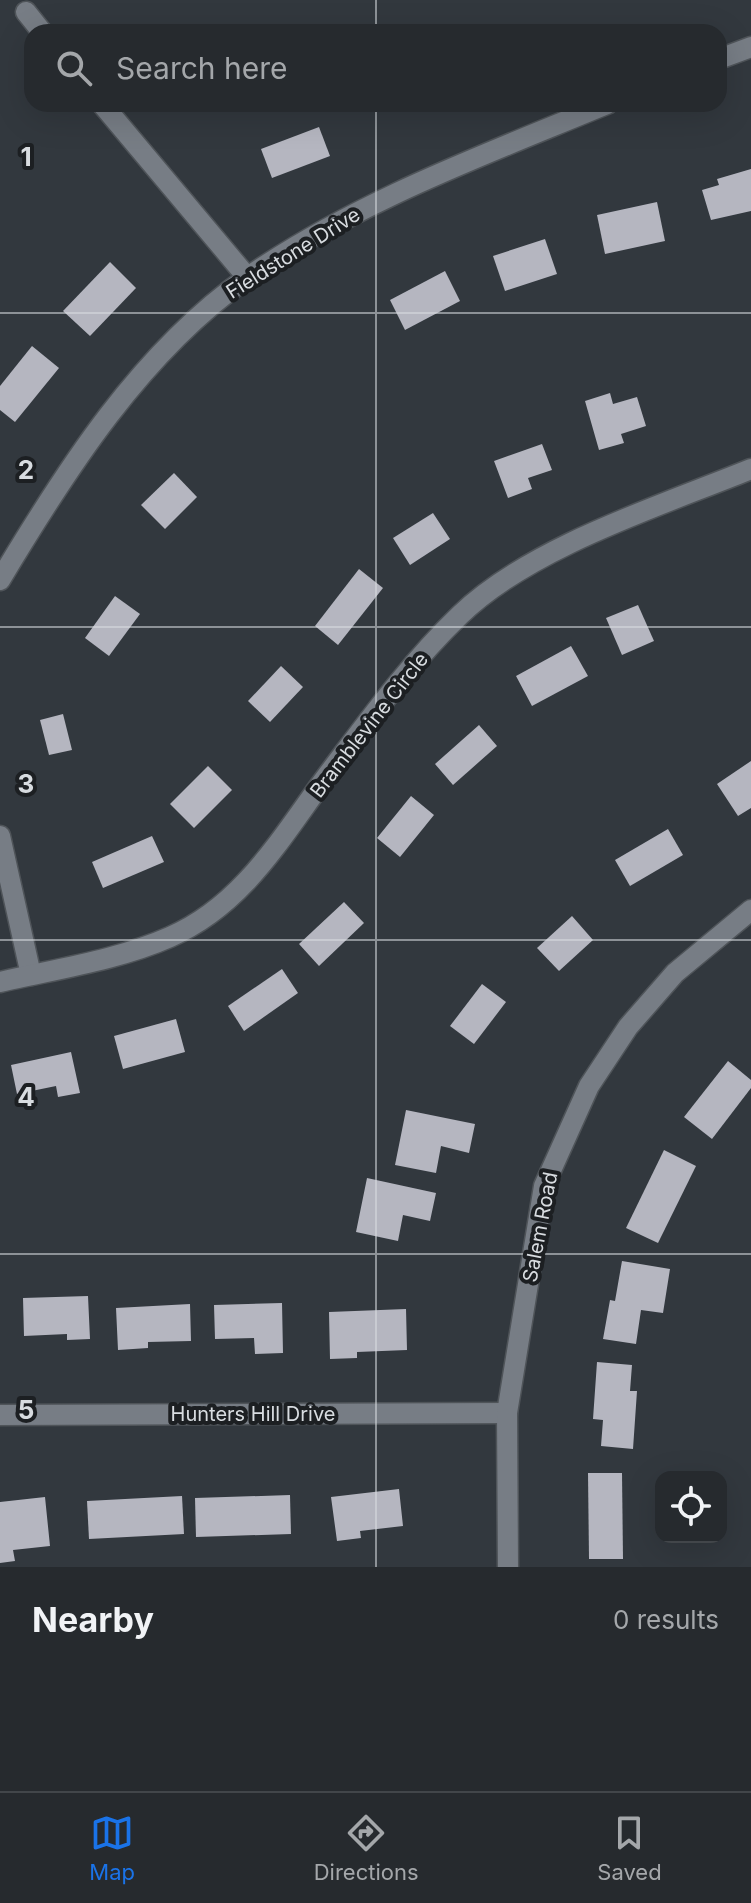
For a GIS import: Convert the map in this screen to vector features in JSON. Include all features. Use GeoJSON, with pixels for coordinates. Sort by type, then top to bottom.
{"type":"FeatureCollection","features":[{"type":"Feature","properties":{"kind":"street"},"geometry":{"type":"LineString","coordinates":[[26,12],[36,24]]}},
{"type":"Feature","properties":{"kind":"street"},"geometry":{"type":"LineString","coordinates":[[727,56],[751,47]]}},
{"type":"Feature","properties":{"kind":"street"},"geometry":{"type":"LineString","coordinates":[[109,112],[247,277]]}},
{"type":"Feature","properties":{"kind":"street","name":"Fieldstone Drive"},"geometry":{"type":"LineString","coordinates":[[0,580],[65,472],[152,365],[196,320],[247,277],[382,197],[588,112]]}},
{"type":"Feature","properties":{"kind":"street","name":"Bramblevine Circle"},"geometry":{"type":"LineString","coordinates":[[0,982],[171,937],[232,899],[275,851],[400,681],[461,614],[522,569],[609,528],[751,469]]}},
{"type":"Feature","properties":{"kind":"street"},"geometry":{"type":"LineString","coordinates":[[0,836],[31,975]]}},
{"type":"Feature","properties":{"kind":"street","name":"Salem Road"},"geometry":{"type":"LineString","coordinates":[[508,1567],[507,1413],[544,1186],[558,1149],[589,1086],[628,1027],[675,973],[751,910]]}},
{"type":"Feature","properties":{"kind":"street","name":"Hunters Hill Drive"},"geometry":{"type":"LineString","coordinates":[[0,1415],[507,1413]]}},
{"type":"Feature","properties":{"kind":"building"},"geometry":{"type":"Polygon","coordinates":[[[319,127],[330,156],[272,178],[261,149],[319,127]]]}},
{"type":"Feature","properties":{"kind":"building"},"geometry":{"type":"Polygon","coordinates":[[[751,169],[751,211],[711,220],[702,190],[719,185],[717,179],[751,169]]]}},
{"type":"Feature","properties":{"kind":"building"},"geometry":{"type":"Polygon","coordinates":[[[657,202],[665,241],[605,254],[597,215],[657,202]]]}},
{"type":"Feature","properties":{"kind":"building"},"geometry":{"type":"Polygon","coordinates":[[[545,239],[557,274],[505,291],[493,256],[545,239]]]}},
{"type":"Feature","properties":{"kind":"building"},"geometry":{"type":"Polygon","coordinates":[[[110,262],[136,288],[90,336],[63,311],[110,262]]]}},
{"type":"Feature","properties":{"kind":"building"},"geometry":{"type":"Polygon","coordinates":[[[445,271],[460,301],[405,330],[390,300],[445,271]]]}},
{"type":"Feature","properties":{"kind":"building"},"geometry":{"type":"Polygon","coordinates":[[[32,346],[59,368],[15,422],[0,410],[0,386],[32,346]]]}},
{"type":"Feature","properties":{"kind":"building"},"geometry":{"type":"Polygon","coordinates":[[[610,393],[613,404],[637,397],[646,426],[621,434],[624,443],[599,450],[585,401],[610,393]]]}},
{"type":"Feature","properties":{"kind":"building"},"geometry":{"type":"Polygon","coordinates":[[[542,444],[552,470],[528,478],[532,489],[508,498],[494,461],[542,444]]]}},
{"type":"Feature","properties":{"kind":"building"},"geometry":{"type":"Polygon","coordinates":[[[174,473],[197,497],[165,529],[141,505],[174,473]]]}},
{"type":"Feature","properties":{"kind":"building"},"geometry":{"type":"Polygon","coordinates":[[[433,513],[450,539],[410,565],[393,538],[433,513]]]}},
{"type":"Feature","properties":{"kind":"building"},"geometry":{"type":"Polygon","coordinates":[[[359,569],[383,588],[338,645],[315,626],[359,569]]]}},
{"type":"Feature","properties":{"kind":"building"},"geometry":{"type":"Polygon","coordinates":[[[115,596],[140,614],[109,656],[85,638],[115,596]]]}},
{"type":"Feature","properties":{"kind":"building"},"geometry":{"type":"Polygon","coordinates":[[[638,605],[654,641],[622,655],[606,618],[638,605]]]}},
{"type":"Feature","properties":{"kind":"building"},"geometry":{"type":"Polygon","coordinates":[[[571,646],[588,676],[532,706],[516,676],[571,646]]]}},
{"type":"Feature","properties":{"kind":"building"},"geometry":{"type":"Polygon","coordinates":[[[281,666],[303,687],[270,722],[248,701],[281,666]]]}},
{"type":"Feature","properties":{"kind":"building"},"geometry":{"type":"Polygon","coordinates":[[[63,714],[72,750],[49,755],[40,720],[63,714]]]}},
{"type":"Feature","properties":{"kind":"building"},"geometry":{"type":"Polygon","coordinates":[[[479,725],[497,746],[453,785],[435,764],[479,725]]]}},
{"type":"Feature","properties":{"kind":"building"},"geometry":{"type":"Polygon","coordinates":[[[751,761],[751,808],[738,816],[717,784],[751,761]]]}},
{"type":"Feature","properties":{"kind":"building"},"geometry":{"type":"Polygon","coordinates":[[[208,766],[232,790],[194,828],[170,804],[208,766]]]}},
{"type":"Feature","properties":{"kind":"building"},"geometry":{"type":"Polygon","coordinates":[[[411,796],[434,815],[400,857],[377,838],[411,796]]]}},
{"type":"Feature","properties":{"kind":"building"},"geometry":{"type":"Polygon","coordinates":[[[668,829],[683,855],[630,886],[615,860],[668,829]]]}},
{"type":"Feature","properties":{"kind":"building"},"geometry":{"type":"Polygon","coordinates":[[[152,836],[164,862],[103,888],[92,862],[152,836]]]}},
{"type":"Feature","properties":{"kind":"building"},"geometry":{"type":"Polygon","coordinates":[[[344,902],[364,923],[319,966],[299,944],[344,902]]]}},
{"type":"Feature","properties":{"kind":"building"},"geometry":{"type":"Polygon","coordinates":[[[572,916],[593,940],[559,971],[537,948],[572,916]]]}},
{"type":"Feature","properties":{"kind":"building"},"geometry":{"type":"Polygon","coordinates":[[[282,969],[298,993],[244,1031],[228,1006],[282,969]]]}},
{"type":"Feature","properties":{"kind":"building"},"geometry":{"type":"Polygon","coordinates":[[[482,984],[506,1002],[474,1044],[450,1026],[482,984]]]}},
{"type":"Feature","properties":{"kind":"building"},"geometry":{"type":"Polygon","coordinates":[[[176,1019],[185,1052],[123,1069],[114,1036],[176,1019]]]}},
{"type":"Feature","properties":{"kind":"building"},"geometry":{"type":"Polygon","coordinates":[[[71,1052],[80,1093],[58,1097],[56,1086],[17,1094],[11,1065],[71,1052]]]}},
{"type":"Feature","properties":{"kind":"building"},"geometry":{"type":"Polygon","coordinates":[[[728,1061],[751,1080],[751,1088],[712,1139],[684,1117],[728,1061]]]}},
{"type":"Feature","properties":{"kind":"building"},"geometry":{"type":"Polygon","coordinates":[[[406,1110],[475,1124],[469,1153],[441,1146],[436,1173],[395,1165],[406,1110]]]}},
{"type":"Feature","properties":{"kind":"building"},"geometry":{"type":"Polygon","coordinates":[[[664,1150],[696,1166],[658,1243],[626,1228],[664,1150]]]}},
{"type":"Feature","properties":{"kind":"building"},"geometry":{"type":"Polygon","coordinates":[[[367,1178],[436,1193],[430,1221],[403,1215],[398,1241],[356,1232],[367,1178]]]}},
{"type":"Feature","properties":{"kind":"building"},"geometry":{"type":"Polygon","coordinates":[[[622,1261],[670,1269],[663,1313],[641,1310],[636,1344],[603,1339],[610,1300],[615,1301],[622,1261]]]}},
{"type":"Feature","properties":{"kind":"building"},"geometry":{"type":"Polygon","coordinates":[[[88,1296],[90,1339],[67,1340],[67,1334],[24,1336],[23,1298],[88,1296]]]}},
{"type":"Feature","properties":{"kind":"building"},"geometry":{"type":"Polygon","coordinates":[[[282,1303],[283,1353],[255,1354],[254,1338],[215,1339],[214,1305],[282,1303]]]}},
{"type":"Feature","properties":{"kind":"building"},"geometry":{"type":"Polygon","coordinates":[[[190,1304],[191,1341],[148,1342],[148,1348],[118,1350],[116,1308],[190,1304]]]}},
{"type":"Feature","properties":{"kind":"building"},"geometry":{"type":"Polygon","coordinates":[[[406,1309],[407,1350],[357,1352],[357,1358],[330,1359],[329,1312],[406,1309]]]}},
{"type":"Feature","properties":{"kind":"building"},"geometry":{"type":"Polygon","coordinates":[[[597,1362],[632,1365],[630,1391],[637,1391],[633,1449],[601,1446],[603,1420],[593,1419],[597,1362]]]}},
{"type":"Feature","properties":{"kind":"building"},"geometry":{"type":"Polygon","coordinates":[[[588,1473],[622,1473],[623,1559],[589,1559],[588,1473]]]}},
{"type":"Feature","properties":{"kind":"building"},"geometry":{"type":"Polygon","coordinates":[[[399,1489],[403,1526],[360,1531],[361,1538],[337,1541],[331,1497],[399,1489]]]}},
{"type":"Feature","properties":{"kind":"building"},"geometry":{"type":"Polygon","coordinates":[[[290,1495],[291,1534],[196,1537],[195,1498],[290,1495]]]}},
{"type":"Feature","properties":{"kind":"building"},"geometry":{"type":"Polygon","coordinates":[[[182,1496],[184,1534],[89,1539],[87,1501],[182,1496]]]}},
{"type":"Feature","properties":{"kind":"building"},"geometry":{"type":"Polygon","coordinates":[[[45,1497],[50,1546],[13,1550],[15,1561],[0,1563],[0,1502],[45,1497]]]}}]}
